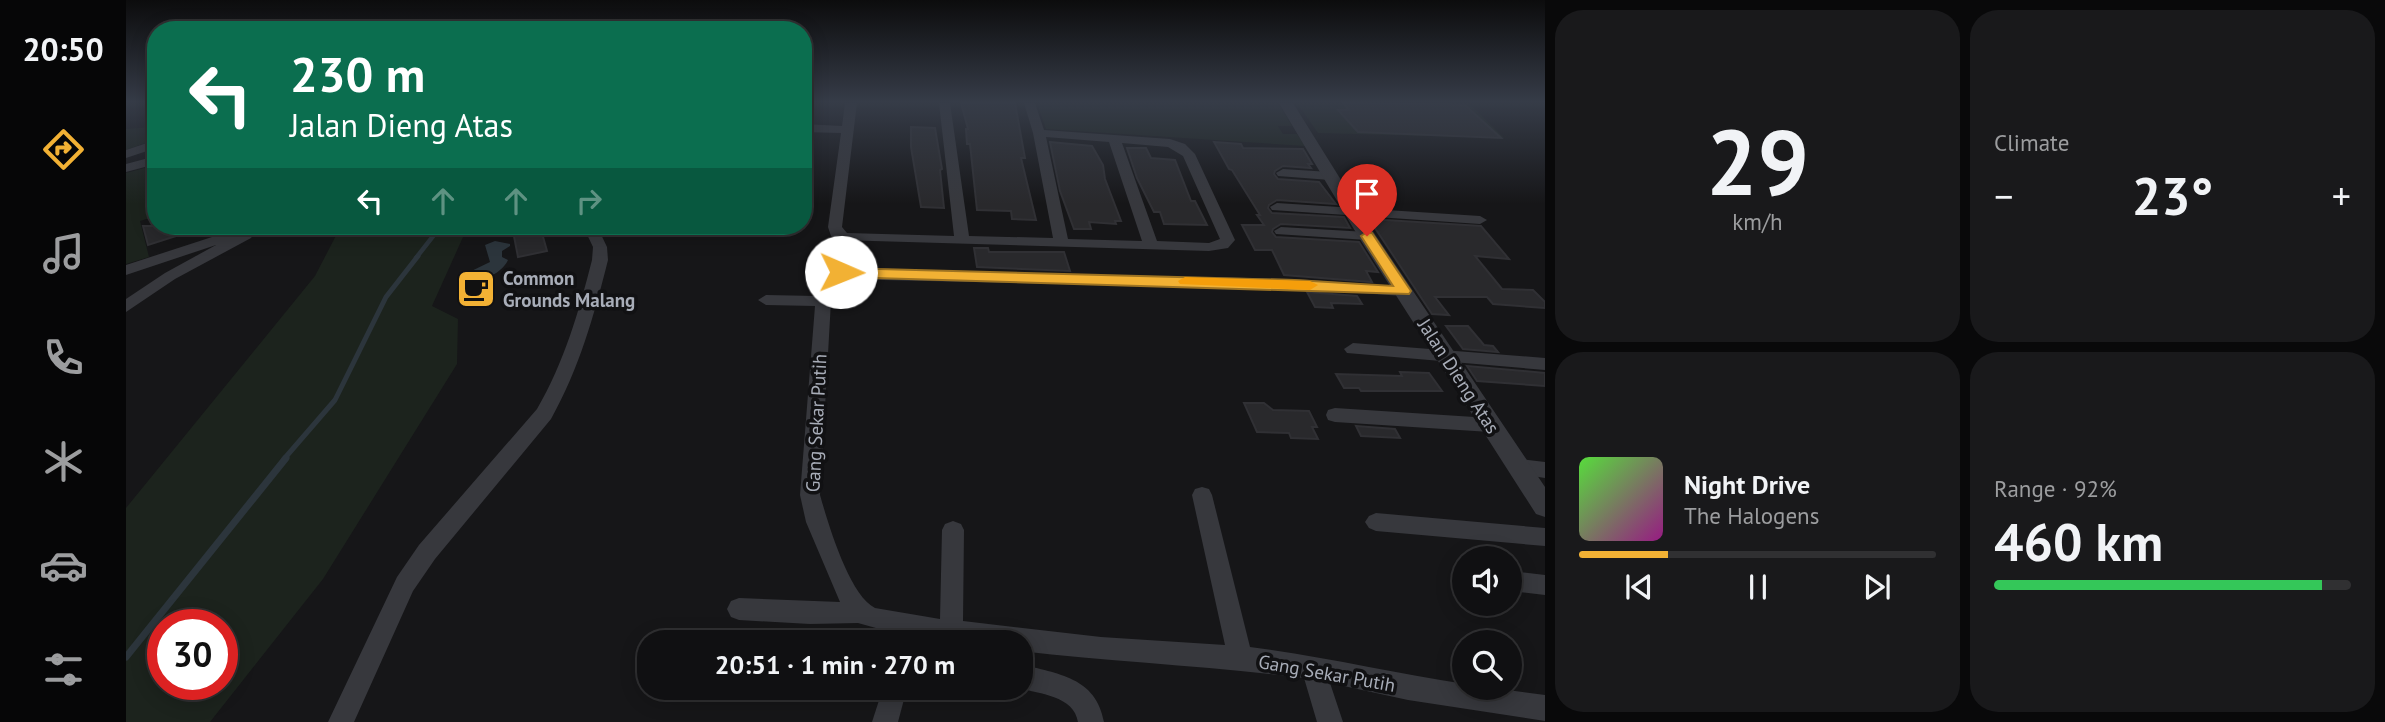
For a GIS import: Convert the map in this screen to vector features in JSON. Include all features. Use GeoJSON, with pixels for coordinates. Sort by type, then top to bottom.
{"type":"FeatureCollection","features":[{"type":"Feature","properties":{"kind":"street"},"geometry":{"type":"LineString","coordinates":[[846,137],[836,233],[844,237],[1217,247],[1228,240],[1186,150],[1170,143],[1085,137]]}},
{"type":"Feature","properties":{"kind":"street"},"geometry":{"type":"LineString","coordinates":[[949,137],[962,239]]}},
{"type":"Feature","properties":{"kind":"street"},"geometry":{"type":"LineString","coordinates":[[1040,137],[1061,242]]}},
{"type":"Feature","properties":{"kind":"street","name":"Jalan Dieng Atas"},"geometry":{"type":"LineString","coordinates":[[1306,137],[1367,236],[1545,507]]}},
{"type":"Feature","properties":{"kind":"street"},"geometry":{"type":"LineString","coordinates":[[1114,139],[1150,245]]}},
{"type":"Feature","properties":{"kind":"street"},"geometry":{"type":"LineString","coordinates":[[126,154],[147,147]]}},
{"type":"Feature","properties":{"kind":"street"},"geometry":{"type":"LineString","coordinates":[[126,168],[147,162]]}},
{"type":"Feature","properties":{"kind":"street"},"geometry":{"type":"LineString","coordinates":[[1283,173],[1330,176]]}},
{"type":"Feature","properties":{"kind":"street"},"geometry":{"type":"LineString","coordinates":[[1277,207],[1480,220]]}},
{"type":"Feature","properties":{"kind":"street"},"geometry":{"type":"LineString","coordinates":[[1281,231],[1367,236]]}},
{"type":"Feature","properties":{"kind":"street"},"geometry":{"type":"LineString","coordinates":[[126,270],[217,240],[241,235]]}},
{"type":"Feature","properties":{"kind":"street"},"geometry":{"type":"LineString","coordinates":[[126,307],[170,276],[244,235]]}},
{"type":"Feature","properties":{"kind":"street"},"geometry":{"type":"LineString","coordinates":[[341,722],[405,584],[427,552],[544,414],[556,394],[574,348],[600,260],[600,247],[594,235]]}},
{"type":"Feature","properties":{"kind":"street","name":"Gang Sekar Putih"},"geometry":{"type":"LineString","coordinates":[[951,630],[908,626],[872,618],[860,612],[845,589],[817,522],[810,495],[827,276],[841,272],[1295,284],[1404,291]]}},
{"type":"Feature","properties":{"kind":"street"},"geometry":{"type":"LineString","coordinates":[[766,300],[823,301]]}},
{"type":"Feature","properties":{"kind":"street"},"geometry":{"type":"LineString","coordinates":[[1353,349],[1545,364]]}},
{"type":"Feature","properties":{"kind":"street"},"geometry":{"type":"LineString","coordinates":[[1335,415],[1490,425]]}},
{"type":"Feature","properties":{"kind":"street"},"geometry":{"type":"LineString","coordinates":[[1519,467],[1545,470]]}},
{"type":"Feature","properties":{"kind":"street"},"geometry":{"type":"LineString","coordinates":[[1202,495],[1240,658]]}},
{"type":"Feature","properties":{"kind":"street"},"geometry":{"type":"LineString","coordinates":[[1376,522],[1545,537]]}},
{"type":"Feature","properties":{"kind":"street"},"geometry":{"type":"LineString","coordinates":[[951,630],[953,530]]}},
{"type":"Feature","properties":{"kind":"street"},"geometry":{"type":"LineString","coordinates":[[1522,582],[1545,585]]}},
{"type":"Feature","properties":{"kind":"street"},"geometry":{"type":"LineString","coordinates":[[738,609],[810,613],[860,612]]}},
{"type":"Feature","properties":{"kind":"street","name":"Gang Sekar Putih"},"geometry":{"type":"LineString","coordinates":[[1033,640],[1101,649],[1240,658],[1313,667],[1408,688],[1545,708]]}},
{"type":"Feature","properties":{"kind":"street"},"geometry":{"type":"LineString","coordinates":[[1313,667],[1330,722]]}},
{"type":"Feature","properties":{"kind":"street"},"geometry":{"type":"LineString","coordinates":[[1033,680],[1076,693],[1086,702],[1091,712],[1091,722]]}},
{"type":"Feature","properties":{"kind":"street"},"geometry":{"type":"LineString","coordinates":[[885,722],[891,700]]}},
{"type":"Feature","properties":{"kind":"shaded area"},"geometry":{"type":"Polygon","coordinates":[[[126,137],[147,137],[147,142],[126,150],[126,137]]]}},
{"type":"Feature","properties":{"kind":"shaded area"},"geometry":{"type":"Polygon","coordinates":[[[1163,137],[1299,137],[1305,146],[1163,137]]]}},
{"type":"Feature","properties":{"kind":"shaded area"},"geometry":{"type":"Polygon","coordinates":[[[1455,137],[1503,137],[1504,138],[1455,137]]]}},
{"type":"Feature","properties":{"kind":"shaded area"},"geometry":{"type":"Polygon","coordinates":[[[147,167],[147,219],[140,221],[149,257],[126,264],[126,173],[147,167]]]}},
{"type":"Feature","properties":{"kind":"shaded area"},"geometry":{"type":"Polygon","coordinates":[[[336,235],[464,235],[432,306],[458,319],[457,364],[323,579],[238,687],[238,609],[147,609],[147,700],[227,700],[210,722],[126,722],[126,508],[315,276],[336,235]]]}},
{"type":"Feature","properties":{"kind":"shaded area"},"geometry":{"type":"Polygon","coordinates":[[[495,241],[510,244],[502,251],[502,257],[508,260],[504,266],[486,278],[457,283],[459,277],[490,262],[485,245],[495,241]]]}},
{"type":"Feature","properties":{"kind":"building"},"geometry":{"type":"Polygon","coordinates":[[[911,137],[936,137],[944,208],[921,207],[911,137]]]}},
{"type":"Feature","properties":{"kind":"building"},"geometry":{"type":"Polygon","coordinates":[[[967,137],[1021,137],[1025,158],[1021,158],[1036,220],[1012,219],[1011,211],[977,210],[970,144],[967,144],[967,137]]]}},
{"type":"Feature","properties":{"kind":"building"},"geometry":{"type":"Polygon","coordinates":[[[1050,142],[1092,146],[1103,165],[1105,179],[1121,221],[1115,221],[1116,224],[1089,222],[1091,229],[1074,229],[1060,191],[1050,142]]]}},
{"type":"Feature","properties":{"kind":"building"},"geometry":{"type":"Polygon","coordinates":[[[1214,142],[1241,144],[1243,148],[1303,149],[1312,164],[1308,164],[1311,168],[1283,166],[1274,174],[1278,179],[1319,182],[1336,204],[1277,200],[1268,208],[1272,213],[1344,217],[1350,228],[1281,224],[1272,232],[1276,237],[1359,242],[1378,272],[1366,271],[1372,282],[1284,275],[1272,250],[1255,250],[1242,225],[1264,225],[1214,142]]]}},
{"type":"Feature","properties":{"kind":"building"},"geometry":{"type":"Polygon","coordinates":[[[1127,148],[1146,148],[1151,158],[1175,160],[1191,201],[1195,201],[1207,225],[1164,224],[1160,212],[1154,212],[1137,178],[1127,148]]]}},
{"type":"Feature","properties":{"kind":"building"},"geometry":{"type":"Polygon","coordinates":[[[1369,219],[1481,226],[1509,259],[1475,256],[1502,289],[1533,290],[1545,302],[1545,308],[1493,304],[1487,297],[1435,297],[1449,315],[1432,314],[1369,219]]]}},
{"type":"Feature","properties":{"kind":"building"},"geometry":{"type":"Polygon","coordinates":[[[143,226],[147,226],[147,235],[179,235],[148,245],[143,226]]]}},
{"type":"Feature","properties":{"kind":"building"},"geometry":{"type":"Polygon","coordinates":[[[514,235],[543,235],[547,251],[518,257],[514,235]]]}},
{"type":"Feature","properties":{"kind":"building"},"geometry":{"type":"Polygon","coordinates":[[[974,248],[988,248],[989,252],[1064,252],[1070,271],[977,267],[974,248]]]}},
{"type":"Feature","properties":{"kind":"building"},"geometry":{"type":"Polygon","coordinates":[[[489,279],[489,298],[465,301],[468,284],[489,279]]]}},
{"type":"Feature","properties":{"kind":"building"},"geometry":{"type":"Polygon","coordinates":[[[1307,292],[1357,296],[1362,304],[1331,303],[1333,308],[1315,307],[1307,292]]]}},
{"type":"Feature","properties":{"kind":"building"},"geometry":{"type":"Polygon","coordinates":[[[1446,326],[1468,326],[1484,345],[1493,346],[1498,352],[1463,349],[1446,326]]]}},
{"type":"Feature","properties":{"kind":"building"},"geometry":{"type":"Polygon","coordinates":[[[1467,366],[1545,373],[1545,386],[1477,381],[1467,366]]]}},
{"type":"Feature","properties":{"kind":"building"},"geometry":{"type":"Polygon","coordinates":[[[1400,372],[1429,373],[1442,391],[1361,391],[1359,388],[1344,388],[1336,374],[1402,376],[1400,372]]]}},
{"type":"Feature","properties":{"kind":"building"},"geometry":{"type":"Polygon","coordinates":[[[1244,403],[1264,403],[1273,410],[1309,411],[1317,427],[1312,427],[1318,439],[1291,438],[1289,433],[1257,432],[1244,403]]]}},
{"type":"Feature","properties":{"kind":"building"},"geometry":{"type":"Polygon","coordinates":[[[1356,426],[1395,429],[1400,438],[1361,436],[1356,426]]]}},
{"type":"Feature","properties":{"kind":"waterway"},"geometry":{"type":"LineString","coordinates":[[416,258],[434,235]]}},
{"type":"Feature","properties":{"kind":"waterway"},"geometry":{"type":"LineString","coordinates":[[284,459],[335,400],[386,297],[418,256]]}},
{"type":"Feature","properties":{"kind":"waterway"},"geometry":{"type":"LineString","coordinates":[[126,657],[286,458]]}},
{"type":"Feature","properties":{"kind":"slow traffic"},"geometry":{"type":"LineString","coordinates":[[1185,281],[1310,285]]}},
{"type":"Feature","properties":{"kind":"place","name":"Common Grounds Malang"},"geometry":{"type":"Point","coordinates":[476,289]}},
{"type":"Feature","properties":{"kind":"route"},"geometry":{"type":"LineString","coordinates":[[841,272],[1295,284],[1404,291],[1367,236]]}}]}
